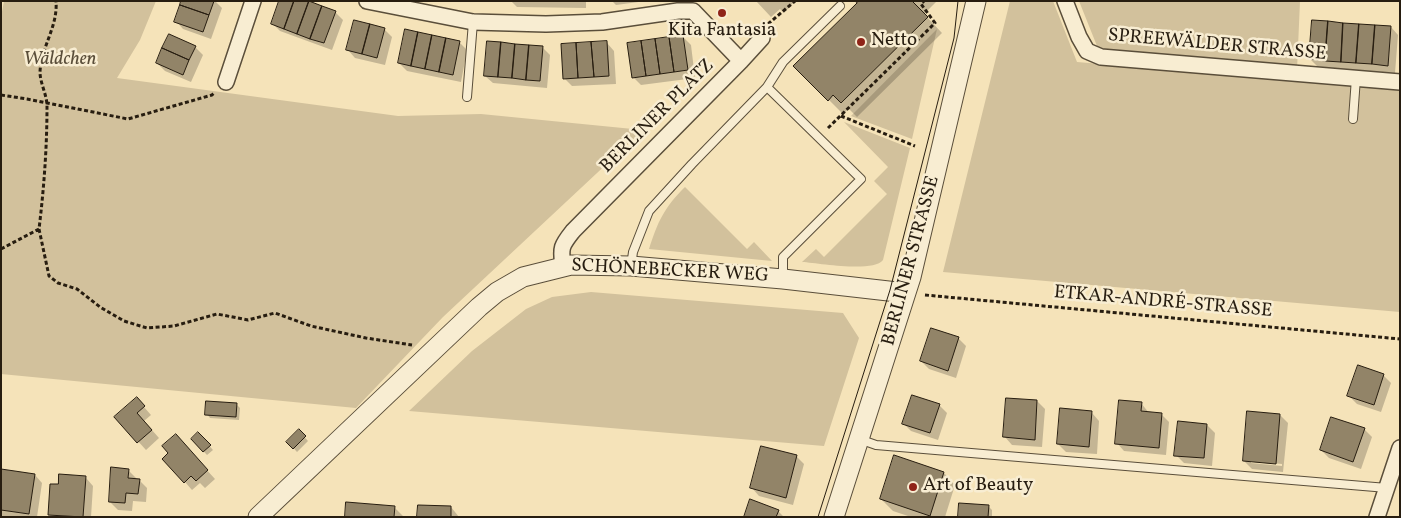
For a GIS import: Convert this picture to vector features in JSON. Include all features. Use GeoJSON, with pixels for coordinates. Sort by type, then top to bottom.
{"type":"FeatureCollection","features":[{"type":"Feature","properties":{"kind":"street"},"geometry":{"type":"LineString","coordinates":[[226,82],[254,1]]}},
{"type":"Feature","properties":{"kind":"street"},"geometry":{"type":"LineString","coordinates":[[367,1],[473,22],[546,24],[602,22],[693,10],[742,61]]}},
{"type":"Feature","properties":{"kind":"street","name":"BERLINER STRASSE"},"geometry":{"type":"LineString","coordinates":[[834,517],[859,439],[915,294],[976,1]]}},
{"type":"Feature","properties":{"kind":"street","name":"SPREEWÄLDER STRASSE"},"geometry":{"type":"LineString","coordinates":[[1064,1],[1087,51],[1101,57],[1400,82]]}},
{"type":"Feature","properties":{"kind":"street","name":"BERLINER PLATZ"},"geometry":{"type":"LineString","coordinates":[[563,266],[561,250],[573,230],[742,61],[762,38]]}},
{"type":"Feature","properties":{"kind":"street","name":"SCHÖNEBECKER WEG"},"geometry":{"type":"LineString","coordinates":[[258,517],[437,346],[498,292],[523,277],[563,266],[632,266],[782,279],[915,294]]}},
{"type":"Feature","properties":{"kind":"street"},"geometry":{"type":"LineString","coordinates":[[1377,517],[1400,448]]}},
{"type":"Feature","properties":{"kind":"lane"},"geometry":{"type":"LineString","coordinates":[[632,266],[633,252],[649,211],[704,151],[767,87],[784,62],[840,6]]}},
{"type":"Feature","properties":{"kind":"lane"},"geometry":{"type":"LineString","coordinates":[[467,97],[473,22]]}},
{"type":"Feature","properties":{"kind":"lane"},"geometry":{"type":"LineString","coordinates":[[1353,119],[1356,78]]}},
{"type":"Feature","properties":{"kind":"lane"},"geometry":{"type":"LineString","coordinates":[[767,87],[861,179],[783,257],[782,279]]}},
{"type":"Feature","properties":{"kind":"lane"},"geometry":{"type":"LineString","coordinates":[[859,439],[876,445],[1387,488]]}},
{"type":"Feature","properties":{"kind":"path"},"geometry":{"type":"LineString","coordinates":[[56,1],[57,14],[40,73],[47,103],[44,186],[39,229],[49,276],[58,282],[77,289],[100,307],[124,322],[147,328],[174,326],[217,314],[248,320],[275,313],[311,326],[366,338],[420,346]]}},
{"type":"Feature","properties":{"kind":"path"},"geometry":{"type":"LineString","coordinates":[[762,38],[766,25],[795,1]]}},
{"type":"Feature","properties":{"kind":"path"},"geometry":{"type":"LineString","coordinates":[[818,138],[935,23],[921,4],[924,1]]}},
{"type":"Feature","properties":{"kind":"path"},"geometry":{"type":"LineString","coordinates":[[1,95],[128,119],[212,95],[226,82]]}},
{"type":"Feature","properties":{"kind":"path"},"geometry":{"type":"LineString","coordinates":[[841,116],[914,146]]}},
{"type":"Feature","properties":{"kind":"path"},"geometry":{"type":"LineString","coordinates":[[1,250],[39,229]]}},
{"type":"Feature","properties":{"kind":"path","name":"ETKAR-ANDRÉ-STRASSE"},"geometry":{"type":"LineString","coordinates":[[915,294],[1400,339]]}},
{"type":"Feature","properties":{"kind":"green space","name":"Wäldchen"},"geometry":{"type":"Polygon","coordinates":[[[4,1],[156,1],[140,40],[117,78],[398,116],[481,114],[643,130],[443,317],[356,408],[1,374],[1,17],[4,1]]]}},
{"type":"Feature","properties":{"kind":"green space"},"geometry":{"type":"Polygon","coordinates":[[[1010,1],[1053,1],[1077,62],[1400,89],[1400,312],[943,272],[1010,1]]]}},
{"type":"Feature","properties":{"kind":"green space"},"geometry":{"type":"Polygon","coordinates":[[[1079,1],[1300,1],[1297,70],[1099,51],[1079,1]]]}},
{"type":"Feature","properties":{"kind":"green space"},"geometry":{"type":"Polygon","coordinates":[[[937,29],[912,139],[851,116],[937,29]]]}},
{"type":"Feature","properties":{"kind":"green space"},"geometry":{"type":"Polygon","coordinates":[[[844,122],[910,148],[883,260],[877,264],[857,267],[802,262],[816,249],[824,257],[887,194],[874,181],[888,167],[844,122]]]}},
{"type":"Feature","properties":{"kind":"green space"},"geometry":{"type":"Polygon","coordinates":[[[685,187],[747,249],[754,242],[772,261],[649,249],[662,215],[685,187]]]}},
{"type":"Feature","properties":{"kind":"green space"},"geometry":{"type":"Polygon","coordinates":[[[591,292],[843,313],[859,338],[824,446],[409,411],[472,351],[526,309],[552,297],[591,292]]]}},
{"type":"Feature","properties":{"kind":"building"},"geometry":{"type":"Polygon","coordinates":[[[181,1],[214,1],[209,15],[180,5],[181,1]]]}},
{"type":"Feature","properties":{"kind":"building"},"geometry":{"type":"Polygon","coordinates":[[[279,1],[294,1],[284,29],[271,24],[279,1]]]}},
{"type":"Feature","properties":{"kind":"building"},"geometry":{"type":"Polygon","coordinates":[[[294,1],[309,1],[297,34],[284,29],[294,1]]]}},
{"type":"Feature","properties":{"kind":"building"},"geometry":{"type":"Polygon","coordinates":[[[309,1],[322,6],[310,39],[297,34],[309,1]]]}},
{"type":"Feature","properties":{"kind":"building","name":"Netto"},"geometry":{"type":"Polygon","coordinates":[[[855,1],[912,1],[928,17],[841,103],[833,95],[828,101],[793,66],[857,3],[855,1]]]}},
{"type":"Feature","properties":{"kind":"building"},"geometry":{"type":"Polygon","coordinates":[[[180,5],[209,15],[203,32],[174,22],[180,5]]]}},
{"type":"Feature","properties":{"kind":"building"},"geometry":{"type":"Polygon","coordinates":[[[322,6],[336,11],[324,43],[310,39],[322,6]]]}},
{"type":"Feature","properties":{"kind":"building"},"geometry":{"type":"Polygon","coordinates":[[[354,20],[370,24],[362,54],[346,50],[354,20]]]}},
{"type":"Feature","properties":{"kind":"building"},"geometry":{"type":"Polygon","coordinates":[[[1312,20],[1328,21],[1325,61],[1309,59],[1312,20]]]}},
{"type":"Feature","properties":{"kind":"building"},"geometry":{"type":"Polygon","coordinates":[[[1328,21],[1343,23],[1341,62],[1325,61],[1328,21]]]}},
{"type":"Feature","properties":{"kind":"building"},"geometry":{"type":"Polygon","coordinates":[[[1343,23],[1359,24],[1356,63],[1341,62],[1343,23]]]}},
{"type":"Feature","properties":{"kind":"building"},"geometry":{"type":"Polygon","coordinates":[[[370,24],[385,28],[377,58],[362,54],[370,24]]]}},
{"type":"Feature","properties":{"kind":"building"},"geometry":{"type":"Polygon","coordinates":[[[1359,24],[1375,25],[1372,64],[1356,63],[1359,24]]]}},
{"type":"Feature","properties":{"kind":"building"},"geometry":{"type":"Polygon","coordinates":[[[1375,25],[1391,26],[1388,66],[1372,64],[1375,25]]]}},
{"type":"Feature","properties":{"kind":"building"},"geometry":{"type":"Polygon","coordinates":[[[405,29],[418,32],[411,66],[398,63],[405,29]]]}},
{"type":"Feature","properties":{"kind":"building"},"geometry":{"type":"Polygon","coordinates":[[[418,32],[432,35],[425,69],[411,66],[418,32]]]}},
{"type":"Feature","properties":{"kind":"building"},"geometry":{"type":"Polygon","coordinates":[[[169,34],[196,46],[189,60],[162,48],[169,34]]]}},
{"type":"Feature","properties":{"kind":"building"},"geometry":{"type":"Polygon","coordinates":[[[432,35],[446,38],[439,72],[425,69],[432,35]]]}},
{"type":"Feature","properties":{"kind":"building"},"geometry":{"type":"Polygon","coordinates":[[[683,35],[688,70],[674,72],[669,37],[683,35]]]}},
{"type":"Feature","properties":{"kind":"building"},"geometry":{"type":"Polygon","coordinates":[[[669,37],[674,72],[660,74],[655,39],[669,37]]]}},
{"type":"Feature","properties":{"kind":"building"},"geometry":{"type":"Polygon","coordinates":[[[446,38],[460,41],[453,75],[439,72],[446,38]]]}},
{"type":"Feature","properties":{"kind":"building"},"geometry":{"type":"Polygon","coordinates":[[[655,39],[660,74],[646,76],[641,41],[655,39]]]}},
{"type":"Feature","properties":{"kind":"building"},"geometry":{"type":"Polygon","coordinates":[[[487,41],[501,42],[498,77],[484,76],[487,41]]]}},
{"type":"Feature","properties":{"kind":"building"},"geometry":{"type":"Polygon","coordinates":[[[607,41],[609,76],[594,77],[591,42],[607,41]]]}},
{"type":"Feature","properties":{"kind":"building"},"geometry":{"type":"Polygon","coordinates":[[[641,41],[646,76],[632,78],[627,43],[641,41]]]}},
{"type":"Feature","properties":{"kind":"building"},"geometry":{"type":"Polygon","coordinates":[[[501,42],[515,44],[512,78],[498,77],[501,42]]]}},
{"type":"Feature","properties":{"kind":"building"},"geometry":{"type":"Polygon","coordinates":[[[591,42],[594,77],[578,78],[576,43],[591,42]]]}},
{"type":"Feature","properties":{"kind":"building"},"geometry":{"type":"Polygon","coordinates":[[[576,43],[578,78],[563,79],[561,44],[576,43]]]}},
{"type":"Feature","properties":{"kind":"building"},"geometry":{"type":"Polygon","coordinates":[[[515,44],[529,45],[526,80],[512,78],[515,44]]]}},
{"type":"Feature","properties":{"kind":"building"},"geometry":{"type":"Polygon","coordinates":[[[529,45],[543,46],[540,81],[526,80],[529,45]]]}},
{"type":"Feature","properties":{"kind":"building"},"geometry":{"type":"Polygon","coordinates":[[[162,48],[189,60],[183,75],[156,63],[162,48]]]}},
{"type":"Feature","properties":{"kind":"building"},"geometry":{"type":"Polygon","coordinates":[[[931,328],[959,337],[948,371],[920,361],[931,328]]]}},
{"type":"Feature","properties":{"kind":"building"},"geometry":{"type":"Polygon","coordinates":[[[1358,365],[1384,374],[1374,405],[1347,396],[1358,365]]]}},
{"type":"Feature","properties":{"kind":"building"},"geometry":{"type":"Polygon","coordinates":[[[912,395],[940,404],[930,433],[902,424],[912,395]]]}},
{"type":"Feature","properties":{"kind":"building"},"geometry":{"type":"Polygon","coordinates":[[[137,397],[145,406],[137,413],[152,430],[137,443],[114,417],[137,397]]]}},
{"type":"Feature","properties":{"kind":"building"},"geometry":{"type":"Polygon","coordinates":[[[1006,398],[1037,400],[1035,440],[1003,437],[1006,398]]]}},
{"type":"Feature","properties":{"kind":"building"},"geometry":{"type":"Polygon","coordinates":[[[1119,400],[1142,402],[1141,411],[1162,413],[1159,448],[1115,444],[1119,400]]]}},
{"type":"Feature","properties":{"kind":"building"},"geometry":{"type":"Polygon","coordinates":[[[206,401],[237,403],[236,417],[205,415],[206,401]]]}},
{"type":"Feature","properties":{"kind":"building"},"geometry":{"type":"Polygon","coordinates":[[[1060,408],[1092,411],[1089,447],[1057,444],[1060,408]]]}},
{"type":"Feature","properties":{"kind":"building"},"geometry":{"type":"Polygon","coordinates":[[[1247,411],[1280,414],[1276,464],[1243,461],[1247,411]]]}},
{"type":"Feature","properties":{"kind":"building"},"geometry":{"type":"Polygon","coordinates":[[[1331,417],[1365,428],[1353,462],[1320,450],[1331,417]]]}},
{"type":"Feature","properties":{"kind":"building"},"geometry":{"type":"Polygon","coordinates":[[[1178,421],[1207,424],[1204,458],[1174,456],[1178,421]]]}},
{"type":"Feature","properties":{"kind":"building"},"geometry":{"type":"Polygon","coordinates":[[[299,429],[306,436],[293,449],[286,442],[299,429]]]}},
{"type":"Feature","properties":{"kind":"building"},"geometry":{"type":"Polygon","coordinates":[[[198,432],[211,445],[203,452],[191,439],[198,432]]]}},
{"type":"Feature","properties":{"kind":"building"},"geometry":{"type":"Polygon","coordinates":[[[176,434],[208,470],[196,481],[191,476],[184,483],[162,459],[168,453],[162,446],[176,434]]]}},
{"type":"Feature","properties":{"kind":"building"},"geometry":{"type":"Polygon","coordinates":[[[761,446],[797,455],[786,498],[750,488],[761,446]]]}},
{"type":"Feature","properties":{"kind":"building"},"geometry":{"type":"Polygon","coordinates":[[[894,455],[944,472],[930,516],[880,499],[894,455]]]}},
{"type":"Feature","properties":{"kind":"building"},"geometry":{"type":"Polygon","coordinates":[[[111,467],[129,469],[128,478],[140,479],[138,494],[126,493],[125,503],[109,502],[111,467]]]}},
{"type":"Feature","properties":{"kind":"building"},"geometry":{"type":"Polygon","coordinates":[[[1,469],[35,474],[29,514],[1,510],[1,469]]]}},
{"type":"Feature","properties":{"kind":"building"},"geometry":{"type":"Polygon","coordinates":[[[59,474],[86,476],[83,517],[48,515],[50,484],[58,484],[59,474]]]}},
{"type":"Feature","properties":{"kind":"building"},"geometry":{"type":"Polygon","coordinates":[[[750,499],[779,510],[776,517],[744,517],[750,499]]]}},
{"type":"Feature","properties":{"kind":"building"},"geometry":{"type":"Polygon","coordinates":[[[346,502],[395,506],[394,517],[345,517],[346,502]]]}},
{"type":"Feature","properties":{"kind":"building"},"geometry":{"type":"Polygon","coordinates":[[[959,503],[989,505],[988,517],[958,517],[959,503]]]}},
{"type":"Feature","properties":{"kind":"building"},"geometry":{"type":"Polygon","coordinates":[[[418,505],[451,506],[451,517],[417,517],[418,505]]]}},
{"type":"Feature","properties":{"kind":"tram line"},"geometry":{"type":"LineString","coordinates":[[818,517],[890,290],[954,38],[958,1]]}},
{"type":"Feature","properties":{"kind":"place","name":"Kita Fantasia"},"geometry":{"type":"Point","coordinates":[722,13]}},
{"type":"Feature","properties":{"kind":"place","name":"Netto"},"geometry":{"type":"Point","coordinates":[861,42]}},
{"type":"Feature","properties":{"kind":"place","name":"Art of Beauty"},"geometry":{"type":"Point","coordinates":[913,487]}}]}
